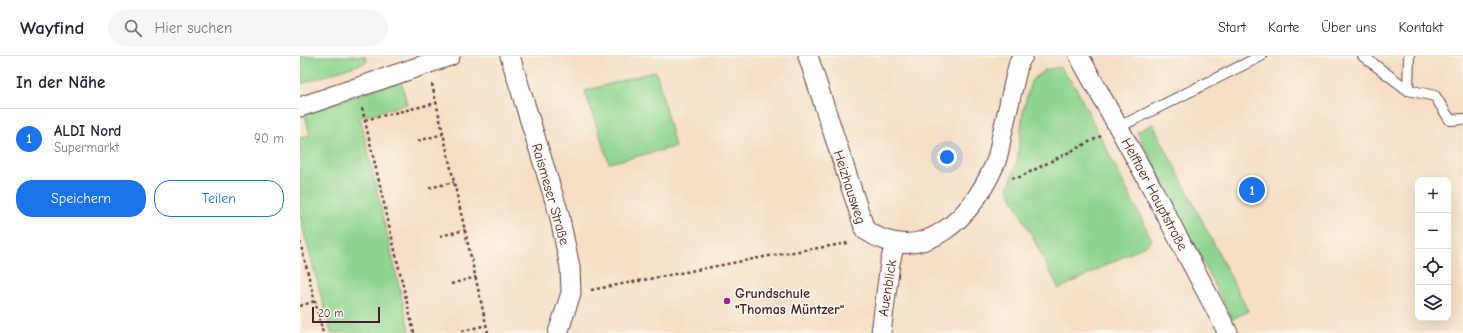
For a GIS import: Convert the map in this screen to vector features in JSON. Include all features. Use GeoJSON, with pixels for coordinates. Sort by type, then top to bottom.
{"type":"FeatureCollection","features":[{"type":"Feature","properties":{"kind":"street"},"geometry":{"type":"LineString","coordinates":[[300,107],[427,64],[446,56]]}},
{"type":"Feature","properties":{"kind":"street","name":"Raismeser Straße"},"geometry":{"type":"LineString","coordinates":[[510,56],[559,214],[570,267],[571,293],[558,333]]}},
{"type":"Feature","properties":{"kind":"street","name":"Heizhausweg"},"geometry":{"type":"LineString","coordinates":[[808,56],[865,230],[895,243],[913,244],[933,239],[969,210],[996,163],[1018,62],[1023,56]]}},
{"type":"Feature","properties":{"kind":"street","name":"Helftaer Hauptstraße"},"geometry":{"type":"LineString","coordinates":[[1079,56],[1119,127],[1228,333]]}},
{"type":"Feature","properties":{"kind":"street","name":"Auenblick"},"geometry":{"type":"LineString","coordinates":[[881,333],[890,263],[895,243]]}},
{"type":"Feature","properties":{"kind":"lane"},"geometry":{"type":"LineString","coordinates":[[1119,127],[1261,56]]}},
{"type":"Feature","properties":{"kind":"lane"},"geometry":{"type":"LineString","coordinates":[[1363,56],[1408,90],[1436,96],[1450,120],[1463,119]]}},
{"type":"Feature","properties":{"kind":"lane"},"geometry":{"type":"LineString","coordinates":[[1408,90],[1409,56]]}},
{"type":"Feature","properties":{"kind":"path"},"geometry":{"type":"LineString","coordinates":[[427,64],[488,333]]}},
{"type":"Feature","properties":{"kind":"path"},"geometry":{"type":"LineString","coordinates":[[357,88],[414,333]]}},
{"type":"Feature","properties":{"kind":"path"},"geometry":{"type":"LineString","coordinates":[[364,120],[436,103]]}},
{"type":"Feature","properties":{"kind":"path"},"geometry":{"type":"LineString","coordinates":[[986,180],[1020,177],[1119,127]]}},
{"type":"Feature","properties":{"kind":"path"},"geometry":{"type":"LineString","coordinates":[[418,141],[443,134]]}},
{"type":"Feature","properties":{"kind":"path"},"geometry":{"type":"LineString","coordinates":[[429,188],[454,182]]}},
{"type":"Feature","properties":{"kind":"path"},"geometry":{"type":"LineString","coordinates":[[440,236],[465,230]]}},
{"type":"Feature","properties":{"kind":"path"},"geometry":{"type":"LineString","coordinates":[[571,293],[627,284],[769,256],[849,243],[869,233]]}},
{"type":"Feature","properties":{"kind":"path"},"geometry":{"type":"LineString","coordinates":[[300,242],[323,333]]}},
{"type":"Feature","properties":{"kind":"path"},"geometry":{"type":"LineString","coordinates":[[451,284],[476,277]]}},
{"type":"Feature","properties":{"kind":"path"},"geometry":{"type":"LineString","coordinates":[[300,306],[315,301]]}},
{"type":"Feature","properties":{"kind":"path"},"geometry":{"type":"LineString","coordinates":[[462,331],[487,325]]}},
{"type":"Feature","properties":{"kind":"green space"},"geometry":{"type":"Polygon","coordinates":[[[300,56],[365,56],[367,62],[300,84],[300,56]]]}},
{"type":"Feature","properties":{"kind":"green space"},"geometry":{"type":"Polygon","coordinates":[[[1060,67],[1076,88],[1152,240],[1146,245],[1059,289],[1008,189],[1017,162],[1023,112],[1031,81],[1045,70],[1060,67]]]}},
{"type":"Feature","properties":{"kind":"green space"},"geometry":{"type":"Polygon","coordinates":[[[656,71],[675,147],[609,163],[585,91],[656,71]]]}},
{"type":"Feature","properties":{"kind":"green space"},"geometry":{"type":"Polygon","coordinates":[[[401,80],[407,104],[360,117],[410,333],[331,333],[300,217],[300,138],[310,135],[305,114],[401,80]]]}},
{"type":"Feature","properties":{"kind":"green space"},"geometry":{"type":"Polygon","coordinates":[[[1153,124],[1248,311],[1232,319],[1137,132],[1153,124]]]}},
{"type":"Feature","properties":{"kind":"place","name":"ALDI Nord"},"geometry":{"type":"Point","coordinates":[1252,190]}},
{"type":"Feature","properties":{"kind":"place","name":"Grundschule \"Thomas Müntzer\""},"geometry":{"type":"Point","coordinates":[727,301]}}]}
